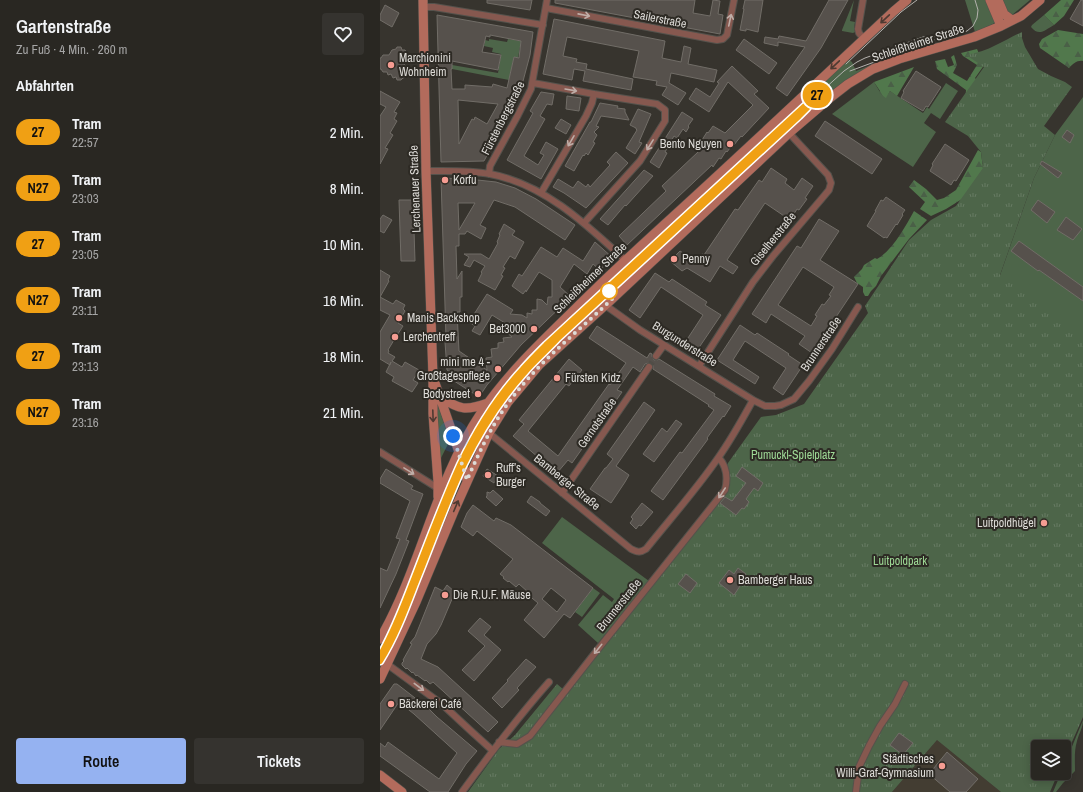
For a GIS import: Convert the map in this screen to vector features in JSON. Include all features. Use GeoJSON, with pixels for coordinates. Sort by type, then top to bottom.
{"type":"FeatureCollection","features":[{"type":"Feature","properties":{"kind":"main road","name":"Schleißheimer Straße"},"geometry":{"type":"LineString","coordinates":[[380,640],[401,596],[459,452],[488,403],[512,372],[625,260],[742,154],[785,112],[907,0]]}},
{"type":"Feature","properties":{"kind":"main road"},"geometry":{"type":"LineString","coordinates":[[990,0],[1001,26]]}},
{"type":"Feature","properties":{"kind":"main road"},"geometry":{"type":"LineString","coordinates":[[998,0],[1004,14],[1012,20]]}},
{"type":"Feature","properties":{"kind":"main road","name":"Schleißheimer Straße"},"geometry":{"type":"LineString","coordinates":[[380,679],[416,602],[467,480],[489,433],[508,402],[539,365],[789,133],[828,99],[848,84],[872,70],[899,59],[974,37],[1001,26],[1021,16],[1040,0]]}},
{"type":"Feature","properties":{"kind":"main road","name":"Lerchenauer Straße"},"geometry":{"type":"LineString","coordinates":[[423,3],[426,171],[433,414],[438,489],[437,504]]}},
{"type":"Feature","properties":{"kind":"main road","name":"Lerchenauer Straße"},"geometry":{"type":"LineString","coordinates":[[433,376],[467,480]]}},
{"type":"Feature","properties":{"kind":"main road"},"geometry":{"type":"LineString","coordinates":[[440,397],[456,407],[466,409],[476,408],[488,403]]}},
{"type":"Feature","properties":{"kind":"main road"},"geometry":{"type":"LineString","coordinates":[[380,776],[402,792]]}},
{"type":"Feature","properties":{"kind":"street","name":"Fürstenbergstraße"},"geometry":{"type":"LineString","coordinates":[[489,174],[490,166],[518,115],[533,83],[547,0]]}},
{"type":"Feature","properties":{"kind":"street","name":"Sailerstraße"},"geometry":{"type":"LineString","coordinates":[[546,8],[716,40],[723,39],[727,35],[734,0]]}},
{"type":"Feature","properties":{"kind":"street"},"geometry":{"type":"LineString","coordinates":[[863,0],[858,29],[859,33],[864,39]]}},
{"type":"Feature","properties":{"kind":"street"},"geometry":{"type":"LineString","coordinates":[[423,3],[434,7],[543,25]]}},
{"type":"Feature","properties":{"kind":"street"},"geometry":{"type":"LineString","coordinates":[[533,83],[656,104],[665,110],[665,121],[640,161],[584,223]]}},
{"type":"Feature","properties":{"kind":"street"},"geometry":{"type":"LineString","coordinates":[[541,193],[586,116],[594,94]]}},
{"type":"Feature","properties":{"kind":"street","name":"Giselherstraße"},"geometry":{"type":"LineString","coordinates":[[699,366],[753,282],[829,190],[831,183],[828,175],[789,133]]}},
{"type":"Feature","properties":{"kind":"street"},"geometry":{"type":"LineString","coordinates":[[426,171],[465,171],[489,174],[517,182],[541,193],[584,223],[598,234],[625,260]]}},
{"type":"Feature","properties":{"kind":"street","name":"Burgunderstraße"},"geometry":{"type":"LineString","coordinates":[[605,305],[664,345],[754,400]]}},
{"type":"Feature","properties":{"kind":"street","name":"Brunnerstraße"},"geometry":{"type":"LineString","coordinates":[[754,400],[765,406],[775,406],[794,399],[832,349],[858,308]]}},
{"type":"Feature","properties":{"kind":"street"},"geometry":{"type":"LineString","coordinates":[[656,356],[664,345]]}},
{"type":"Feature","properties":{"kind":"street","name":"Gernotstraße"},"geometry":{"type":"LineString","coordinates":[[562,493],[649,366]]}},
{"type":"Feature","properties":{"kind":"street"},"geometry":{"type":"LineString","coordinates":[[719,458],[754,400]]}},
{"type":"Feature","properties":{"kind":"street","name":"Bamberger Straße"},"geometry":{"type":"LineString","coordinates":[[489,433],[630,549],[638,552],[642,552],[646,549],[719,458]]}},
{"type":"Feature","properties":{"kind":"street"},"geometry":{"type":"LineString","coordinates":[[380,454],[438,489]]}},
{"type":"Feature","properties":{"kind":"street","name":"Brunnerstraße"},"geometry":{"type":"LineString","coordinates":[[499,742],[517,744],[530,736],[721,496],[725,490],[727,481],[726,470],[719,458]]}},
{"type":"Feature","properties":{"kind":"street"},"geometry":{"type":"LineString","coordinates":[[387,664],[443,705],[492,750]]}},
{"type":"Feature","properties":{"kind":"street"},"geometry":{"type":"LineString","coordinates":[[462,792],[492,750],[549,682]]}},
{"type":"Feature","properties":{"kind":"street"},"geometry":{"type":"LineString","coordinates":[[856,792],[860,767],[869,746],[905,684]]}},
{"type":"Feature","properties":{"kind":"shaded area","name":"Städtisches Willi-Graf-Gymnasium"},"geometry":{"type":"Polygon","coordinates":[[[937,740],[1001,792],[892,792],[937,740]]]}},
{"type":"Feature","properties":{"kind":"green space"},"geometry":{"type":"Polygon","coordinates":[[[854,0],[850,21],[855,22],[855,32],[842,31],[842,30],[854,0]]]}},
{"type":"Feature","properties":{"kind":"green space"},"geometry":{"type":"Polygon","coordinates":[[[965,0],[987,0],[995,22],[975,32],[965,0]]]}},
{"type":"Feature","properties":{"kind":"green space"},"geometry":{"type":"Polygon","coordinates":[[[1002,0],[1030,0],[1012,15],[1009,14],[1002,0]]]}},
{"type":"Feature","properties":{"kind":"green space"},"geometry":{"type":"Polygon","coordinates":[[[1061,0],[1074,0],[1064,16],[1054,25],[1044,15],[1061,0]]]}},
{"type":"Feature","properties":{"kind":"green space"},"geometry":{"type":"Polygon","coordinates":[[[1044,15],[1054,25],[1042,32],[1037,32],[1031,27],[1044,15]]]}},
{"type":"Feature","properties":{"kind":"green space"},"geometry":{"type":"Polygon","coordinates":[[[1058,30],[1083,34],[1083,61],[1077,62],[1069,68],[1040,48],[1039,44],[1042,39],[1058,30]]]}},
{"type":"Feature","properties":{"kind":"green space","name":"Luitpoldpark"},"geometry":{"type":"Polygon","coordinates":[[[1022,32],[1025,47],[1038,69],[1072,87],[1044,126],[1055,135],[1034,178],[1000,275],[1076,330],[1083,331],[1083,717],[1071,744],[1071,740],[1031,740],[1031,780],[1055,780],[1050,792],[1001,792],[937,740],[892,792],[468,792],[499,749],[515,735],[557,684],[564,690],[725,490],[726,470],[728,463],[761,417],[776,415],[804,404],[868,313],[865,306],[909,240],[931,220],[956,206],[983,168],[981,152],[968,136],[945,122],[984,67],[966,55],[989,48],[1022,32]]]}},
{"type":"Feature","properties":{"kind":"green space"},"geometry":{"type":"Polygon","coordinates":[[[489,39],[507,42],[508,39],[521,41],[518,58],[514,57],[509,80],[452,69],[452,65],[498,73],[501,54],[492,52],[493,48],[484,46],[485,40],[489,41],[489,39]]]}},
{"type":"Feature","properties":{"kind":"green space"},"geometry":{"type":"Polygon","coordinates":[[[977,49],[980,56],[987,61],[975,78],[981,85],[965,104],[966,90],[937,69],[935,61],[945,59],[948,67],[954,65],[951,57],[954,55],[957,65],[953,73],[967,81],[977,65],[961,53],[977,49]]]}},
{"type":"Feature","properties":{"kind":"green space"},"geometry":{"type":"Polygon","coordinates":[[[848,59],[852,62],[856,71],[886,59],[874,65],[755,161],[754,159],[752,161],[748,153],[848,59]]]}},
{"type":"Feature","properties":{"kind":"green space"},"geometry":{"type":"Polygon","coordinates":[[[914,67],[897,96],[890,91],[886,98],[879,93],[880,91],[874,82],[914,67]]]}},
{"type":"Feature","properties":{"kind":"green space"},"geometry":{"type":"Polygon","coordinates":[[[874,82],[880,92],[886,97],[890,91],[923,113],[927,107],[929,109],[946,83],[958,91],[940,119],[931,113],[924,123],[936,132],[913,167],[832,114],[874,82]]]}},
{"type":"Feature","properties":{"kind":"green space"},"geometry":{"type":"Polygon","coordinates":[[[1083,97],[1083,341],[997,284],[1034,178],[1055,135],[1083,97]]]}},
{"type":"Feature","properties":{"kind":"green space"},"geometry":{"type":"Polygon","coordinates":[[[978,150],[981,152],[983,169],[962,199],[931,216],[920,209],[925,202],[909,187],[914,180],[937,200],[944,198],[956,190],[978,150]]]}},
{"type":"Feature","properties":{"kind":"green space"},"geometry":{"type":"Polygon","coordinates":[[[743,157],[745,159],[747,157],[750,165],[615,291],[610,285],[641,256],[639,253],[654,241],[743,157]]]}},
{"type":"Feature","properties":{"kind":"green space"},"geometry":{"type":"Polygon","coordinates":[[[914,211],[927,220],[909,239],[868,296],[865,296],[863,287],[857,283],[854,277],[864,265],[875,258],[877,259],[888,250],[898,238],[914,211]]]}},
{"type":"Feature","properties":{"kind":"green space"},"geometry":{"type":"Polygon","coordinates":[[[602,288],[608,295],[576,324],[577,327],[483,438],[474,433],[484,416],[511,380],[602,288]]]}},
{"type":"Feature","properties":{"kind":"green space"},"geometry":{"type":"Polygon","coordinates":[[[436,400],[450,440],[440,460],[436,400]]]}},
{"type":"Feature","properties":{"kind":"green space"},"geometry":{"type":"Polygon","coordinates":[[[458,465],[456,473],[462,474],[441,527],[441,535],[394,641],[380,668],[380,650],[395,620],[420,561],[447,489],[458,465]]]}},
{"type":"Feature","properties":{"kind":"green space"},"geometry":{"type":"Polygon","coordinates":[[[562,517],[649,581],[598,643],[578,625],[603,595],[612,602],[614,599],[542,543],[562,517]]]}},
{"type":"Feature","properties":{"kind":"green space"},"geometry":{"type":"Polygon","coordinates":[[[593,588],[600,593],[582,617],[575,612],[593,588]]]}},
{"type":"Feature","properties":{"kind":"green space"},"geometry":{"type":"Polygon","coordinates":[[[1083,720],[1075,748],[1075,771],[1071,775],[1071,749],[1083,720]]]}},
{"type":"Feature","properties":{"kind":"green space"},"geometry":{"type":"Polygon","coordinates":[[[1058,780],[1066,780],[1056,792],[1053,792],[1058,780]]]}},
{"type":"Feature","properties":{"kind":"building"},"geometry":{"type":"Polygon","coordinates":[[[487,0],[532,0],[530,10],[487,3],[487,0]]]}},
{"type":"Feature","properties":{"kind":"building"},"geometry":{"type":"Polygon","coordinates":[[[555,0],[695,0],[693,13],[710,16],[713,0],[720,1],[718,14],[723,15],[720,34],[555,3],[555,0]]]}},
{"type":"Feature","properties":{"kind":"building"},"geometry":{"type":"Polygon","coordinates":[[[745,0],[763,0],[758,32],[746,29],[746,31],[740,30],[745,0]]]}},
{"type":"Feature","properties":{"kind":"building"},"geometry":{"type":"Polygon","coordinates":[[[829,0],[848,0],[821,48],[787,96],[776,88],[805,47],[778,42],[778,46],[764,43],[765,37],[778,39],[779,36],[806,41],[829,0]]]}},
{"type":"Feature","properties":{"kind":"building"},"geometry":{"type":"Polygon","coordinates":[[[1081,0],[1083,0],[1083,26],[1070,19],[1081,0]]]}},
{"type":"Feature","properties":{"kind":"building"},"geometry":{"type":"Polygon","coordinates":[[[385,5],[399,13],[392,27],[380,20],[380,15],[385,5]]]}},
{"type":"Feature","properties":{"kind":"building"},"geometry":{"type":"Polygon","coordinates":[[[437,15],[533,32],[530,55],[519,96],[484,161],[441,162],[437,15]],[[490,35],[490,37],[486,36],[482,52],[501,55],[498,70],[452,61],[452,89],[465,89],[465,85],[492,87],[493,84],[507,88],[514,57],[519,58],[521,41],[490,35]],[[458,100],[459,144],[472,119],[474,120],[475,117],[487,124],[498,104],[458,100]]]}},
{"type":"Feature","properties":{"kind":"building"},"geometry":{"type":"Polygon","coordinates":[[[554,19],[665,41],[662,58],[681,62],[684,46],[691,48],[688,64],[717,70],[714,82],[671,73],[669,83],[686,93],[678,105],[662,95],[667,87],[656,85],[657,81],[633,77],[639,51],[567,37],[563,56],[577,59],[576,62],[587,64],[586,69],[633,79],[631,90],[583,81],[585,71],[574,69],[572,80],[543,74],[554,19]]]}},
{"type":"Feature","properties":{"kind":"building"},"geometry":{"type":"Polygon","coordinates":[[[744,39],[777,63],[769,74],[736,50],[744,39]]]}},
{"type":"Feature","properties":{"kind":"building","name":"Marchionini Wohnheim"},"geometry":{"type":"Polygon","coordinates":[[[397,47],[401,47],[402,50],[405,50],[408,58],[404,64],[408,74],[401,80],[397,80],[396,77],[393,78],[391,74],[388,75],[387,72],[383,72],[380,69],[380,58],[383,55],[389,55],[392,50],[396,49],[397,47]]]}},
{"type":"Feature","properties":{"kind":"building"},"geometry":{"type":"Polygon","coordinates":[[[732,66],[758,91],[754,94],[769,108],[727,152],[726,151],[721,159],[719,158],[713,167],[712,165],[627,245],[619,236],[666,191],[662,186],[698,152],[697,148],[707,132],[708,133],[713,126],[725,133],[753,105],[728,82],[709,112],[689,99],[696,88],[710,97],[719,83],[717,82],[732,66]]]}},
{"type":"Feature","properties":{"kind":"building"},"geometry":{"type":"Polygon","coordinates":[[[916,71],[941,87],[928,107],[926,106],[923,111],[901,98],[904,92],[903,91],[916,71]]]}},
{"type":"Feature","properties":{"kind":"building"},"geometry":{"type":"Polygon","coordinates":[[[380,91],[400,102],[394,112],[397,113],[394,119],[397,121],[390,133],[393,135],[385,148],[388,149],[380,164],[380,116],[386,107],[380,104],[380,91]]]}},
{"type":"Feature","properties":{"kind":"building"},"geometry":{"type":"Polygon","coordinates":[[[541,92],[554,94],[552,105],[547,104],[540,116],[545,119],[524,156],[538,165],[544,155],[540,153],[546,142],[558,149],[541,179],[507,160],[533,113],[530,111],[541,92]]]}},
{"type":"Feature","properties":{"kind":"building"},"geometry":{"type":"Polygon","coordinates":[[[567,96],[581,98],[579,111],[566,109],[567,96]]]}},
{"type":"Feature","properties":{"kind":"building"},"geometry":{"type":"Polygon","coordinates":[[[600,103],[618,106],[617,108],[625,109],[629,120],[601,116],[596,126],[599,127],[594,132],[597,135],[593,142],[595,143],[588,155],[586,153],[584,156],[583,155],[574,171],[565,166],[591,122],[600,103]]]}},
{"type":"Feature","properties":{"kind":"building"},"geometry":{"type":"Polygon","coordinates":[[[638,109],[651,114],[639,142],[642,143],[635,154],[626,148],[637,130],[630,125],[638,109]]]}},
{"type":"Feature","properties":{"kind":"building"},"geometry":{"type":"Polygon","coordinates":[[[682,112],[693,119],[686,132],[683,129],[677,138],[674,136],[665,152],[667,153],[659,168],[650,162],[682,112]]]}},
{"type":"Feature","properties":{"kind":"building"},"geometry":{"type":"Polygon","coordinates":[[[561,119],[571,125],[566,134],[555,128],[561,119]]]}},
{"type":"Feature","properties":{"kind":"building"},"geometry":{"type":"Polygon","coordinates":[[[825,121],[882,159],[872,174],[815,136],[825,121]]]}},
{"type":"Feature","properties":{"kind":"building"},"geometry":{"type":"Polygon","coordinates":[[[1067,130],[1074,135],[1070,143],[1062,137],[1067,130]]]}},
{"type":"Feature","properties":{"kind":"building"},"geometry":{"type":"Polygon","coordinates":[[[945,144],[969,160],[956,181],[954,180],[951,185],[930,171],[933,165],[932,164],[945,144]]]}},
{"type":"Feature","properties":{"kind":"building"},"geometry":{"type":"Polygon","coordinates":[[[616,152],[628,163],[586,208],[553,187],[558,179],[573,188],[578,181],[586,187],[588,184],[590,187],[610,165],[607,162],[616,152]]]}},
{"type":"Feature","properties":{"kind":"building"},"geometry":{"type":"Polygon","coordinates":[[[1042,161],[1062,173],[1058,178],[1040,164],[1042,161]]]}},
{"type":"Feature","properties":{"kind":"building"},"geometry":{"type":"Polygon","coordinates":[[[771,168],[787,179],[785,183],[794,190],[802,178],[813,186],[805,198],[807,199],[799,210],[797,209],[790,220],[765,203],[727,260],[738,267],[733,274],[720,266],[710,282],[687,268],[682,271],[670,261],[680,251],[697,262],[702,254],[704,255],[735,209],[738,210],[759,180],[762,182],[771,168]]]}},
{"type":"Feature","properties":{"kind":"building"},"geometry":{"type":"Polygon","coordinates":[[[644,170],[653,176],[608,225],[600,219],[644,170]]]}},
{"type":"Feature","properties":{"kind":"building"},"geometry":{"type":"Polygon","coordinates":[[[441,178],[496,182],[515,188],[536,199],[575,225],[565,240],[515,207],[494,200],[480,225],[486,228],[481,239],[467,231],[465,234],[459,234],[459,246],[456,246],[457,279],[462,271],[462,297],[460,297],[460,312],[457,312],[459,351],[487,370],[486,358],[492,357],[491,349],[498,348],[498,343],[504,342],[503,338],[512,337],[506,332],[505,323],[492,315],[480,335],[472,331],[475,326],[469,322],[487,294],[513,310],[510,314],[522,315],[527,318],[527,313],[532,314],[532,310],[537,310],[537,299],[542,300],[547,305],[548,297],[552,297],[552,280],[539,272],[526,292],[526,290],[523,294],[512,286],[519,274],[522,276],[541,247],[557,257],[563,248],[583,261],[595,242],[613,258],[600,270],[593,264],[587,274],[574,264],[560,287],[571,297],[521,345],[487,385],[479,397],[448,377],[451,373],[447,370],[441,178]],[[458,203],[459,230],[475,203],[458,203]]]}},
{"type":"Feature","properties":{"kind":"building"},"geometry":{"type":"Polygon","coordinates":[[[886,197],[905,210],[897,225],[896,224],[887,238],[884,238],[867,226],[881,200],[883,201],[886,197]]]}},
{"type":"Feature","properties":{"kind":"building"},"geometry":{"type":"Polygon","coordinates":[[[399,200],[413,200],[415,261],[401,261],[399,200]]]}},
{"type":"Feature","properties":{"kind":"building"},"geometry":{"type":"Polygon","coordinates":[[[1038,200],[1055,212],[1047,223],[1031,210],[1038,200]]]}},
{"type":"Feature","properties":{"kind":"building"},"geometry":{"type":"Polygon","coordinates":[[[383,215],[392,220],[384,233],[380,231],[380,219],[383,215]]]}},
{"type":"Feature","properties":{"kind":"building"},"geometry":{"type":"Polygon","coordinates":[[[1066,217],[1082,229],[1073,240],[1057,230],[1066,217]]]}},
{"type":"Feature","properties":{"kind":"building"},"geometry":{"type":"Polygon","coordinates":[[[819,219],[839,231],[820,260],[858,284],[812,353],[799,344],[805,336],[771,314],[766,323],[752,314],[797,246],[801,248],[819,219]],[[803,267],[778,305],[811,326],[817,316],[815,315],[822,304],[824,305],[831,296],[829,295],[834,287],[803,267]]]}},
{"type":"Feature","properties":{"kind":"building"},"geometry":{"type":"Polygon","coordinates":[[[504,224],[515,231],[512,235],[524,242],[515,259],[510,256],[503,267],[505,268],[501,275],[503,276],[495,290],[478,281],[485,266],[474,260],[470,267],[464,265],[469,257],[464,254],[481,254],[489,259],[498,243],[499,234],[504,224]]]}},
{"type":"Feature","properties":{"kind":"building"},"geometry":{"type":"Polygon","coordinates":[[[1019,241],[1083,287],[1083,301],[1011,251],[1019,241]]]}},
{"type":"Feature","properties":{"kind":"building"},"geometry":{"type":"Polygon","coordinates":[[[380,270],[390,276],[389,281],[380,297],[380,270]]]}},
{"type":"Feature","properties":{"kind":"building"},"geometry":{"type":"Polygon","coordinates":[[[655,273],[669,282],[672,279],[707,302],[705,305],[721,315],[698,349],[686,341],[703,315],[661,287],[640,318],[629,310],[655,273]]]}},
{"type":"Feature","properties":{"kind":"building"},"geometry":{"type":"Polygon","coordinates":[[[380,297],[393,304],[396,300],[405,305],[403,309],[405,311],[398,323],[403,326],[388,350],[388,353],[395,357],[392,361],[402,367],[405,362],[419,370],[413,380],[418,383],[412,392],[392,381],[394,377],[386,372],[390,365],[380,359],[380,332],[390,315],[380,310],[380,297]]]}},
{"type":"Feature","properties":{"kind":"building"},"geometry":{"type":"Polygon","coordinates":[[[740,325],[755,335],[757,333],[803,365],[783,395],[773,388],[786,368],[745,341],[733,360],[759,377],[755,384],[717,360],[740,325]]]}},
{"type":"Feature","properties":{"kind":"building"},"geometry":{"type":"Polygon","coordinates":[[[597,326],[647,358],[650,353],[652,354],[654,360],[659,359],[715,394],[714,396],[731,406],[663,500],[651,491],[714,410],[708,406],[709,405],[653,369],[653,365],[651,363],[645,364],[640,372],[633,367],[617,390],[622,392],[572,463],[568,460],[557,473],[513,436],[524,424],[519,420],[569,359],[582,370],[569,386],[566,384],[528,431],[558,456],[609,384],[610,385],[626,363],[589,338],[597,326]]]}},
{"type":"Feature","properties":{"kind":"building"},"geometry":{"type":"Polygon","coordinates":[[[644,402],[655,410],[616,466],[629,475],[611,503],[590,489],[613,459],[607,454],[644,402]]]}},
{"type":"Feature","properties":{"kind":"building"},"geometry":{"type":"Polygon","coordinates":[[[676,420],[682,424],[654,462],[643,454],[662,428],[667,432],[676,420]]]}},
{"type":"Feature","properties":{"kind":"building"},"geometry":{"type":"Polygon","coordinates":[[[742,467],[763,483],[758,491],[754,488],[746,499],[749,502],[744,509],[742,508],[736,515],[720,503],[725,497],[732,501],[746,483],[736,476],[742,467]]]}},
{"type":"Feature","properties":{"kind":"building"},"geometry":{"type":"Polygon","coordinates":[[[386,469],[413,486],[411,489],[423,494],[406,540],[409,541],[380,608],[380,568],[387,571],[400,539],[396,538],[410,501],[380,483],[380,479],[386,469]]]}},
{"type":"Feature","properties":{"kind":"building"},"geometry":{"type":"Polygon","coordinates":[[[487,469],[498,476],[494,483],[483,476],[487,469]]]}},
{"type":"Feature","properties":{"kind":"building"},"geometry":{"type":"Polygon","coordinates":[[[493,490],[503,499],[496,506],[486,497],[487,492],[490,493],[493,490]]]}},
{"type":"Feature","properties":{"kind":"building"},"geometry":{"type":"Polygon","coordinates":[[[531,496],[550,511],[546,516],[527,502],[531,496]]]}},
{"type":"Feature","properties":{"kind":"building"},"geometry":{"type":"Polygon","coordinates":[[[642,503],[653,512],[641,526],[639,525],[636,529],[630,523],[633,519],[631,517],[642,503]]]}},
{"type":"Feature","properties":{"kind":"building"},"geometry":{"type":"Polygon","coordinates":[[[473,505],[494,521],[496,518],[511,525],[593,588],[570,618],[564,614],[544,638],[524,620],[538,603],[527,594],[528,592],[519,584],[516,587],[503,578],[504,577],[500,574],[513,559],[477,531],[473,536],[461,527],[467,513],[473,505]],[[551,588],[542,599],[557,612],[566,600],[551,588]]]}},
{"type":"Feature","properties":{"kind":"building","name":"Bamberger Haus"},"geometry":{"type":"Polygon","coordinates":[[[738,568],[746,574],[734,595],[719,583],[729,570],[734,574],[738,568]]]}},
{"type":"Feature","properties":{"kind":"building"},"geometry":{"type":"Polygon","coordinates":[[[686,574],[697,583],[690,593],[678,584],[686,574]]]}},
{"type":"Feature","properties":{"kind":"building"},"geometry":{"type":"Polygon","coordinates":[[[447,585],[455,592],[441,625],[436,634],[427,644],[421,659],[438,667],[498,722],[488,732],[433,682],[430,684],[426,680],[425,681],[417,675],[416,676],[413,672],[412,673],[402,665],[403,660],[412,644],[410,643],[415,637],[435,587],[443,591],[447,585]]]}},
{"type":"Feature","properties":{"kind":"building"},"geometry":{"type":"Polygon","coordinates":[[[480,618],[491,627],[484,635],[501,650],[474,681],[462,670],[485,646],[468,631],[480,618]]]}},
{"type":"Feature","properties":{"kind":"building"},"geometry":{"type":"Polygon","coordinates":[[[526,659],[536,667],[517,688],[519,690],[502,708],[492,698],[526,659]]]}},
{"type":"Feature","properties":{"kind":"building"},"geometry":{"type":"Polygon","coordinates":[[[394,684],[397,684],[428,708],[477,751],[466,764],[448,792],[430,792],[380,756],[380,743],[385,747],[388,742],[439,779],[457,753],[399,702],[380,730],[380,704],[394,684]]]}},
{"type":"Feature","properties":{"kind":"building"},"geometry":{"type":"Polygon","coordinates":[[[899,733],[913,743],[903,755],[890,745],[899,733]]]}},
{"type":"Feature","properties":{"kind":"building"},"geometry":{"type":"Polygon","coordinates":[[[947,752],[978,779],[966,792],[950,792],[929,774],[947,752]]]}},
{"type":"Feature","properties":{"kind":"tunnel"},"geometry":{"type":"LineString","coordinates":[[649,367],[656,356]]}},
{"type":"Feature","properties":{"kind":"tram line"},"geometry":{"type":"LineString","coordinates":[[846,64],[901,12],[917,0]]}},
{"type":"Feature","properties":{"kind":"tram line"},"geometry":{"type":"LineString","coordinates":[[380,656],[398,620],[448,492],[469,448],[494,406],[508,387],[540,351],[574,318],[844,71],[865,58],[923,37],[952,36],[967,31],[973,26],[977,18],[978,10],[975,0]]}},
{"type":"Feature","properties":{"kind":"tram line"},"geometry":{"type":"LineString","coordinates":[[850,71],[934,40]]}},
{"type":"Feature","properties":{"kind":"tram line","name":"27"},"geometry":{"type":"LineString","coordinates":[[380,656],[406,599],[462,461],[493,406],[523,369],[546,345],[818,94],[799,116],[558,338],[525,371],[510,389],[496,408],[479,436],[464,466],[397,628],[385,654],[380,661]]}},
{"type":"Feature","properties":{"kind":"place","name":"Marchionini Wohnheim"},"geometry":{"type":"Point","coordinates":[391,65]}},
{"type":"Feature","properties":{"kind":"place","name":"Bento Nguyen"},"geometry":{"type":"Point","coordinates":[730,144]}},
{"type":"Feature","properties":{"kind":"place","name":"Korfu"},"geometry":{"type":"Point","coordinates":[445,180]}},
{"type":"Feature","properties":{"kind":"place","name":"Penny"},"geometry":{"type":"Point","coordinates":[674,259]}},
{"type":"Feature","properties":{"kind":"place","name":"Manis Backshop"},"geometry":{"type":"Point","coordinates":[399,318]}},
{"type":"Feature","properties":{"kind":"place","name":"Bet3000"},"geometry":{"type":"Point","coordinates":[534,329]}},
{"type":"Feature","properties":{"kind":"place","name":"Lerchentreff"},"geometry":{"type":"Point","coordinates":[395,337]}},
{"type":"Feature","properties":{"kind":"place","name":"mini me 4 - Großtagespflege"},"geometry":{"type":"Point","coordinates":[498,369]}},
{"type":"Feature","properties":{"kind":"place","name":"Fürsten Kidz"},"geometry":{"type":"Point","coordinates":[557,378]}},
{"type":"Feature","properties":{"kind":"place","name":"Bodystreet"},"geometry":{"type":"Point","coordinates":[478,394]}},
{"type":"Feature","properties":{"kind":"place","name":"Ruff’s Burger"},"geometry":{"type":"Point","coordinates":[488,475]}},
{"type":"Feature","properties":{"kind":"place","name":"Luitpoldhügel"},"geometry":{"type":"Point","coordinates":[1044,523]}},
{"type":"Feature","properties":{"kind":"place","name":"Bamberger Haus"},"geometry":{"type":"Point","coordinates":[730,580]}},
{"type":"Feature","properties":{"kind":"place","name":"Die R.U.F. Mäuse"},"geometry":{"type":"Point","coordinates":[445,595]}},
{"type":"Feature","properties":{"kind":"place","name":"Bäckerei Café"},"geometry":{"type":"Point","coordinates":[391,704]}},
{"type":"Feature","properties":{"kind":"place","name":"Städtisches Willi-Graf-Gymnasium"},"geometry":{"type":"Point","coordinates":[942,766]}},
{"type":"Feature","properties":{"kind":"route"},"geometry":{"type":"LineString","coordinates":[[453,436],[464,466],[467,480],[489,433],[508,402],[539,365],[613,298],[609,291]]}},
{"type":"Feature","properties":{"kind":"park label","name":"Pumuckl-Spielplatz"},"geometry":{"type":"Point","coordinates":[793,455]}}]}
